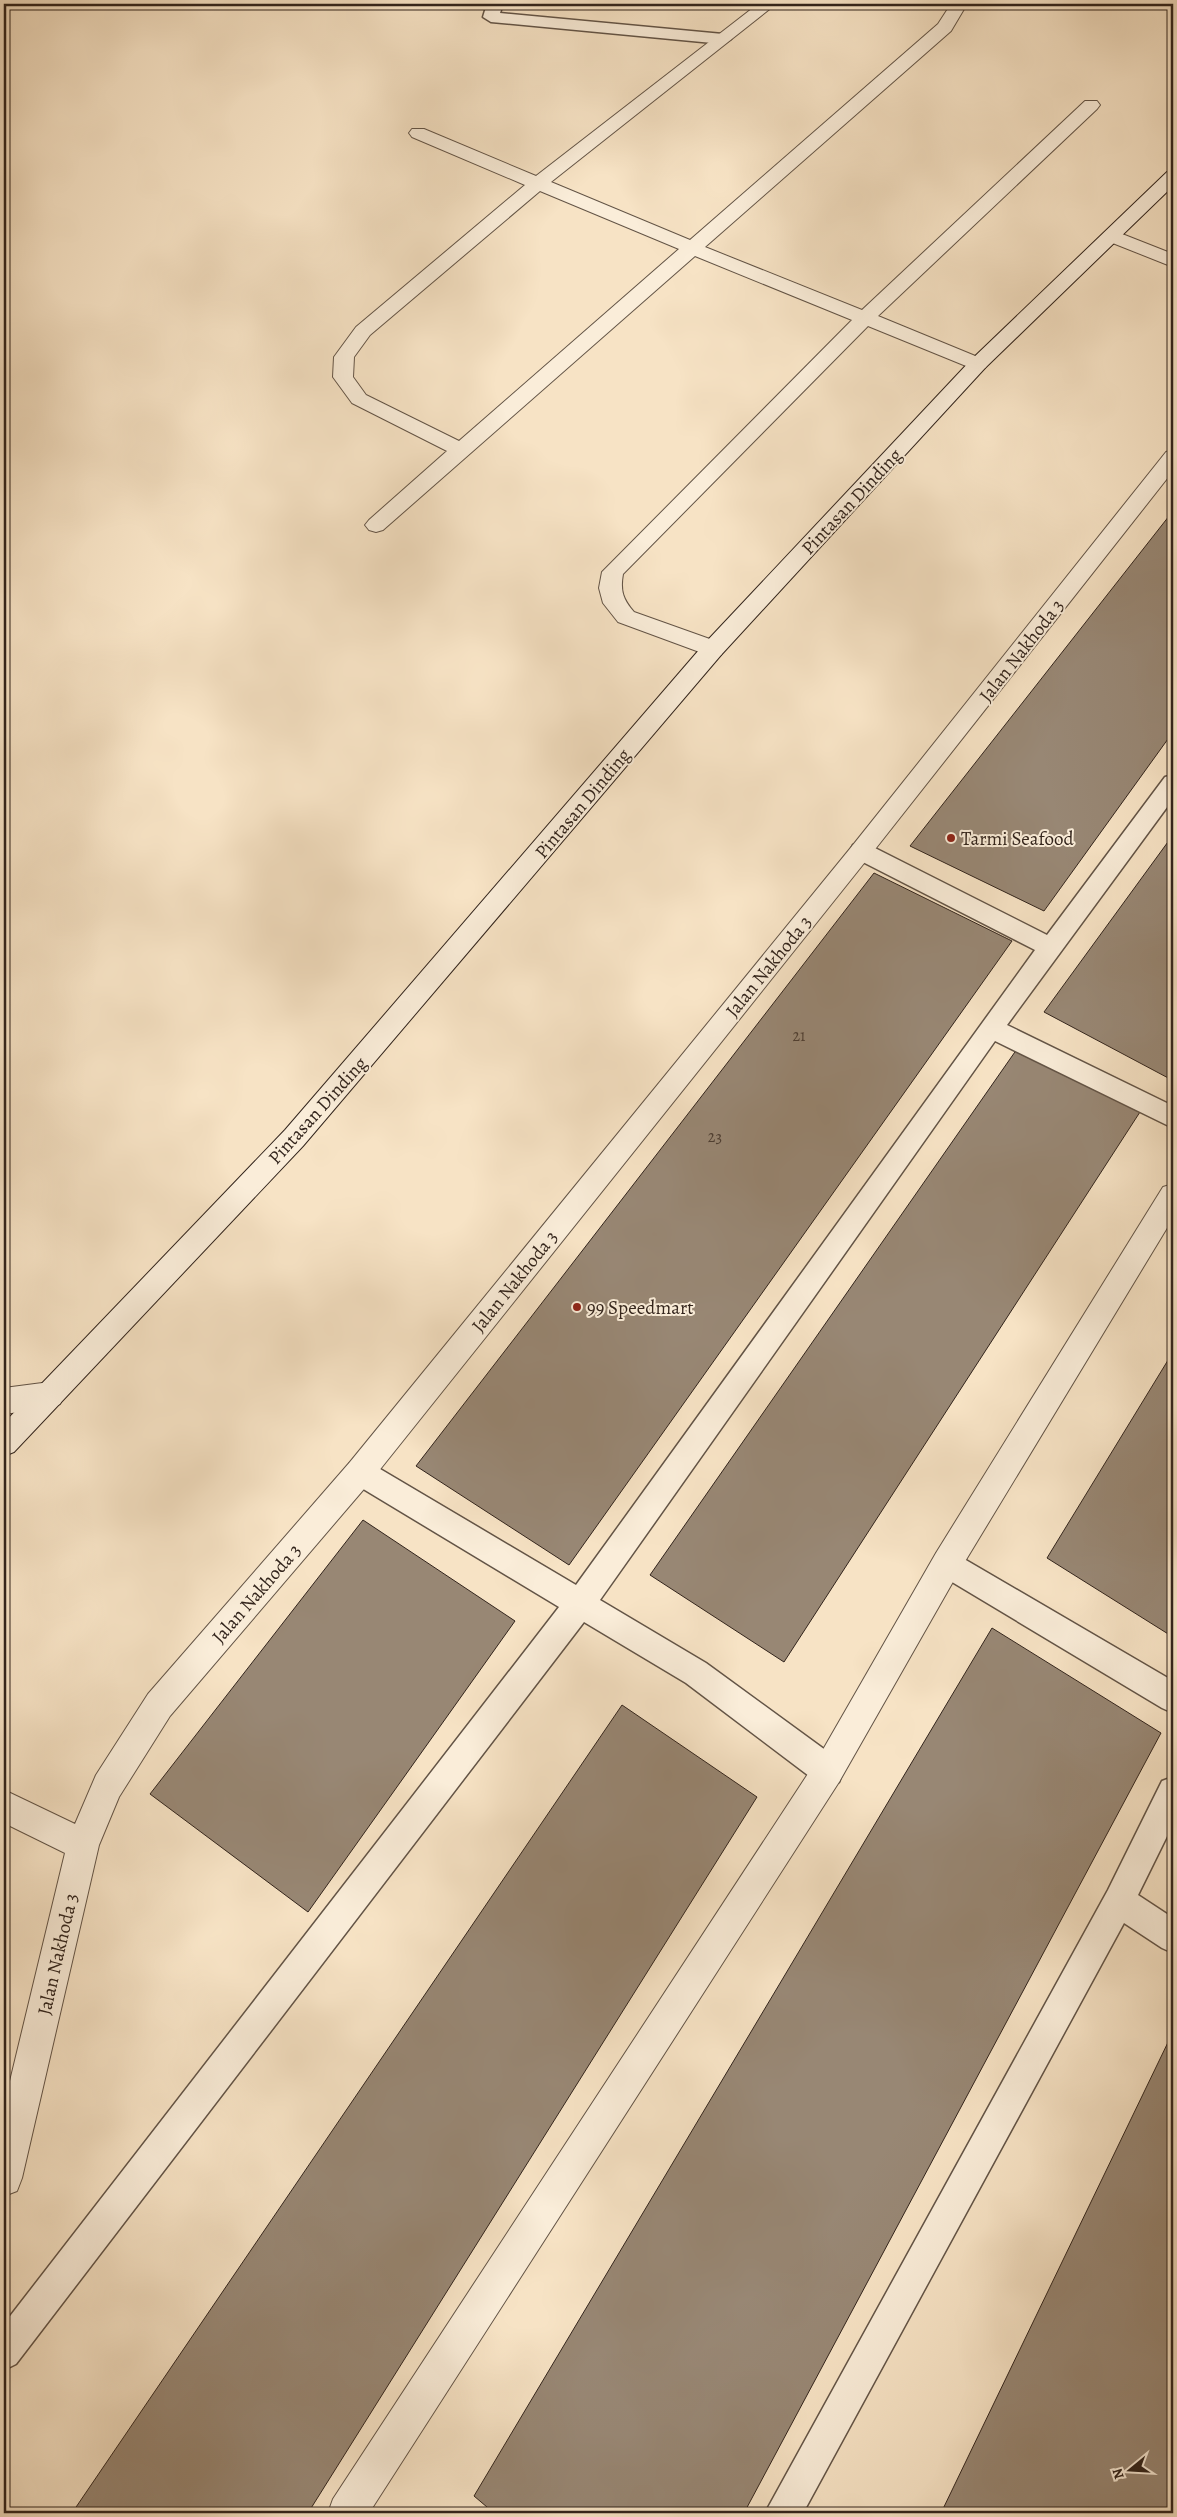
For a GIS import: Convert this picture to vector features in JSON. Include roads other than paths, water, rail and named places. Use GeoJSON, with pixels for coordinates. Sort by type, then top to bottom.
{"type":"FeatureCollection","features":[{"type":"Feature","properties":{"kind":"street"},"geometry":{"type":"LineString","coordinates":[[461,450],[359,399],[343,377],[344,357],[363,331],[538,183],[768,4]]}},
{"type":"Feature","properties":{"kind":"street"},"geometry":{"type":"LineString","coordinates":[[376,525],[946,27],[959,4]]}},
{"type":"Feature","properties":{"kind":"street"},"geometry":{"type":"LineString","coordinates":[[713,649],[626,617],[614,602],[610,588],[613,572],[864,318],[1091,105]]}},
{"type":"Feature","properties":{"kind":"street"},"geometry":{"type":"LineString","coordinates":[[418,133],[692,248],[978,364]]}},
{"type":"Feature","properties":{"kind":"street","name":"Pintasan Dinding"},"geometry":{"type":"LineString","coordinates":[[4,1443],[294,1138],[713,649],[978,364],[1173,176]]}},
{"type":"Feature","properties":{"kind":"street"},"geometry":{"type":"LineString","coordinates":[[1112,236],[1173,261]]}},
{"type":"Feature","properties":{"kind":"street","name":"Jalan Nakhoda 3"},"geometry":{"type":"LineString","coordinates":[[4,2178],[83,1845],[107,1786],[159,1705],[360,1472],[861,851],[1173,457]]}},
{"type":"Feature","properties":{"kind":"street"},"geometry":{"type":"LineString","coordinates":[[347,2513],[828,1771],[947,1563],[1173,1194]]}},
{"type":"Feature","properties":{"kind":"street"},"geometry":{"type":"LineString","coordinates":[[4,1401],[50,1396]]}},
{"type":"Feature","properties":{"kind":"street"},"geometry":{"type":"LineString","coordinates":[[4,1806],[83,1845]]}},
{"type":"Feature","properties":{"kind":"lane"},"geometry":{"type":"LineString","coordinates":[[495,4],[491,17],[723,39]]}},
{"type":"Feature","properties":{"kind":"lane"},"geometry":{"type":"LineString","coordinates":[[4,2352],[580,1604],[991,1028],[1173,783]]}},
{"type":"Feature","properties":{"kind":"lane"},"geometry":{"type":"LineString","coordinates":[[861,851],[1050,947]]}},
{"type":"Feature","properties":{"kind":"lane"},"geometry":{"type":"LineString","coordinates":[[991,1028],[1173,1118]]}},
{"type":"Feature","properties":{"kind":"lane"},"geometry":{"type":"LineString","coordinates":[[360,1472],[696,1674],[828,1771]]}},
{"type":"Feature","properties":{"kind":"lane"},"geometry":{"type":"LineString","coordinates":[[947,1563],[1173,1698]]}},
{"type":"Feature","properties":{"kind":"lane"},"geometry":{"type":"LineString","coordinates":[[783,2513],[1119,1901],[1173,1792]]}},
{"type":"Feature","properties":{"kind":"lane"},"geometry":{"type":"LineString","coordinates":[[1119,1901],[1173,1937]]}},
{"type":"Feature","properties":{"kind":"place","name":"Tarmi Seafood"},"geometry":{"type":"Point","coordinates":[951,838]}},
{"type":"Feature","properties":{"kind":"place","name":"99 Speedmart"},"geometry":{"type":"Point","coordinates":[577,1307]}}]}
